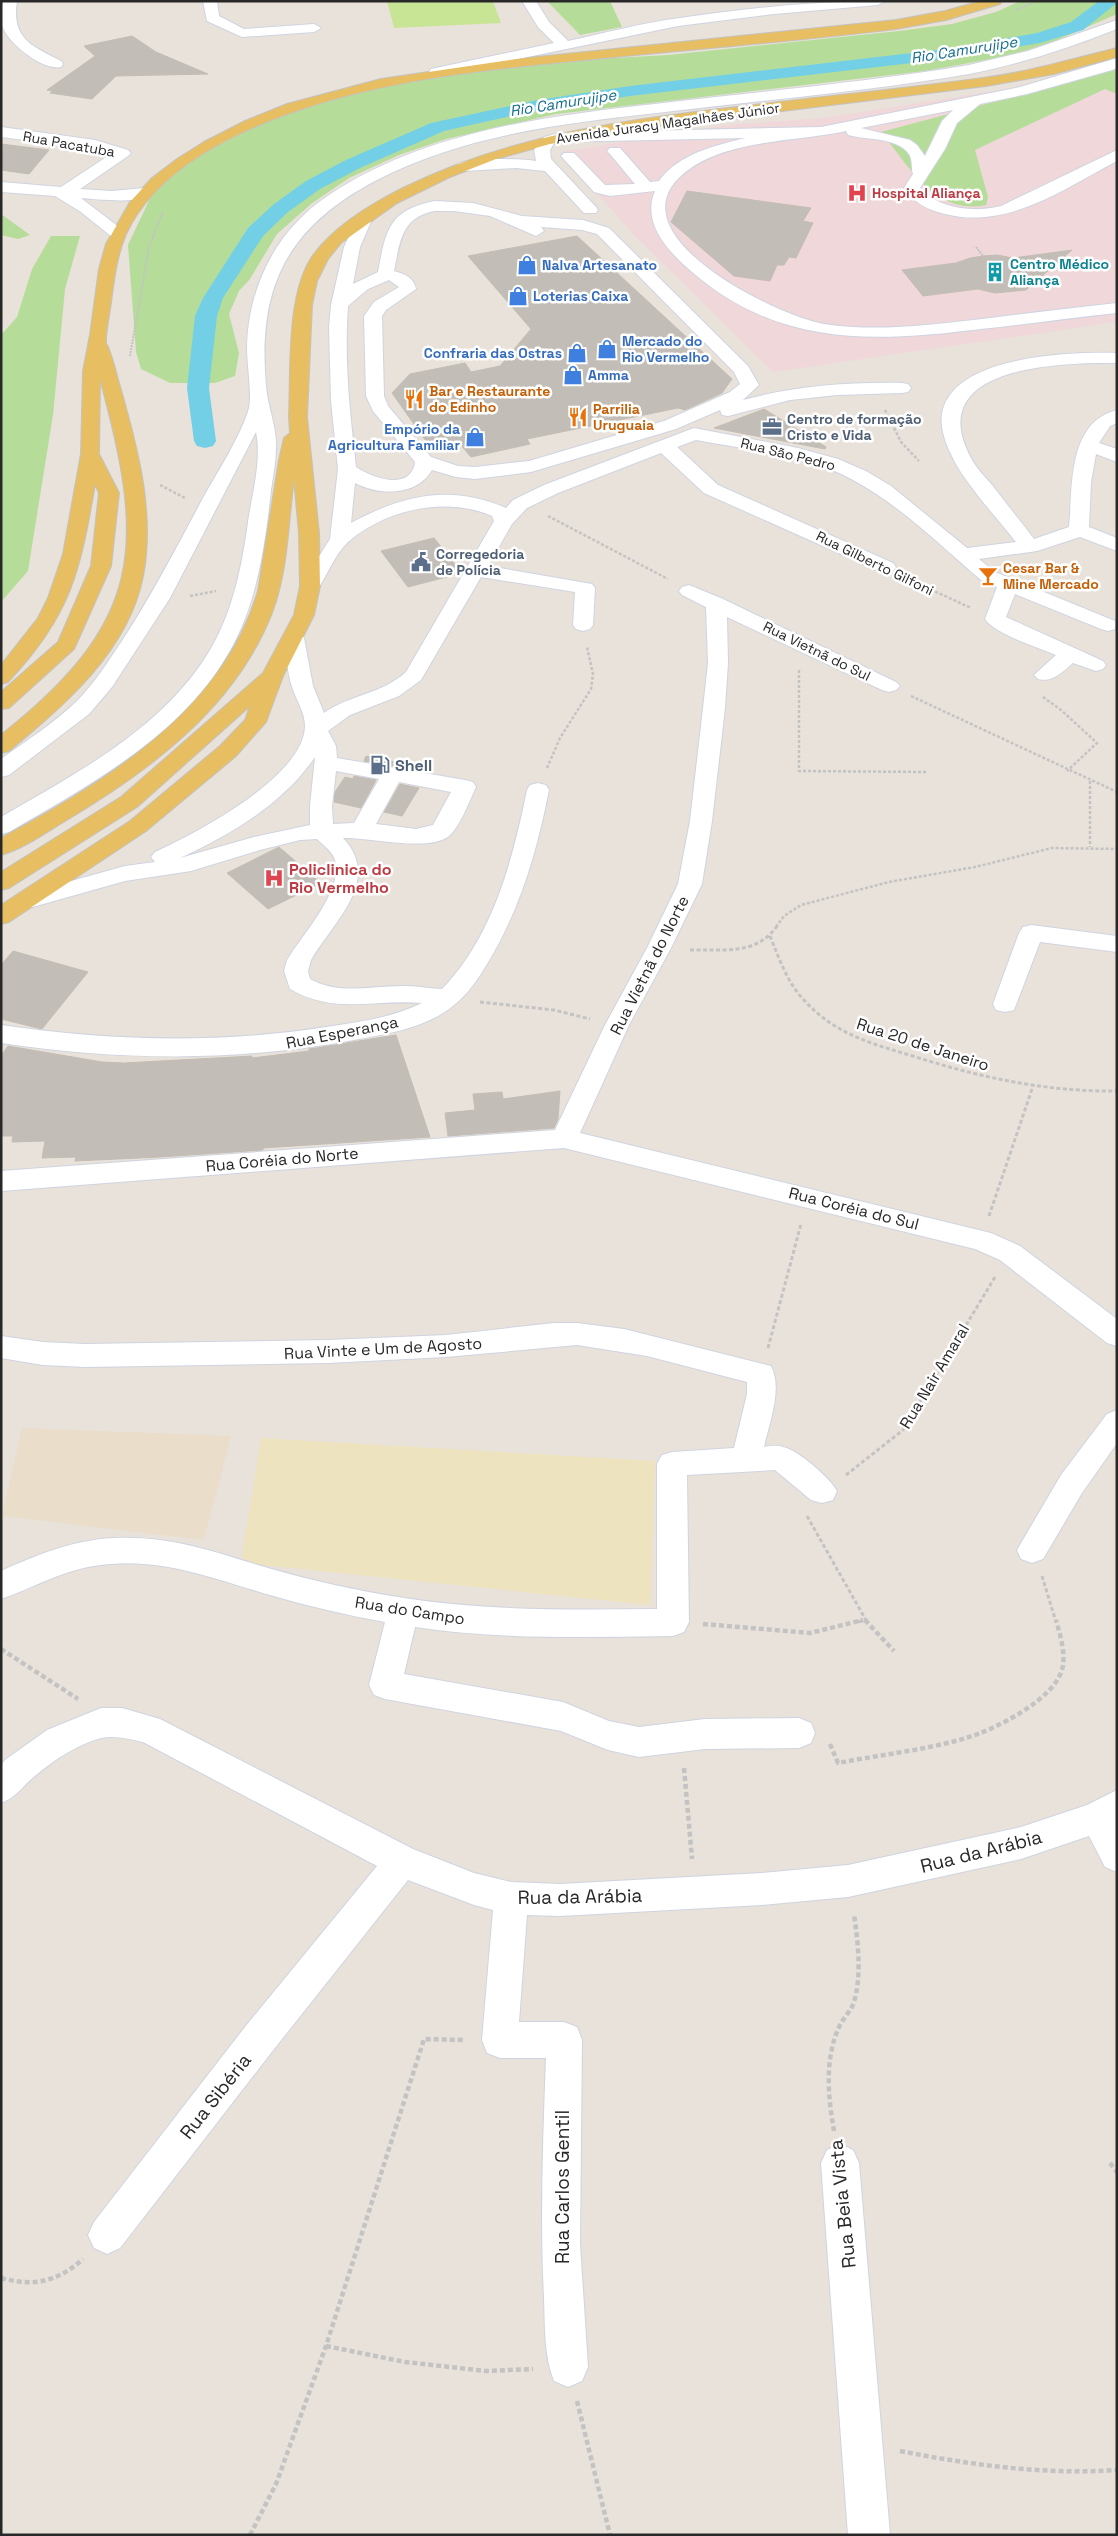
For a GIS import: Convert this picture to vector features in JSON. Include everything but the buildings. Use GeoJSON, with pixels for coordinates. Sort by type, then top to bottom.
{"type":"FeatureCollection","features":[{"type":"Feature","properties":{"kind":"main road"},"geometry":{"type":"LineString","coordinates":[[1,678],[21,658],[47,621],[66,583],[77,539],[90,454],[91,372],[98,340],[109,258],[118,234],[130,212],[145,193],[168,172],[194,154],[255,122],[325,97],[436,72],[883,26],[957,13],[995,1]]}},
{"type":"Feature","properties":{"kind":"main road","name":"Avenida Juracy Magalhães Júnior"},"geometry":{"type":"LineString","coordinates":[[1,916],[138,826],[228,751],[254,722],[272,676],[294,638],[304,615],[310,586],[310,542],[298,417],[300,340],[303,305],[309,281],[320,257],[335,240],[391,200],[444,174],[520,147],[554,139],[667,120],[986,82],[1054,70],[1117,52]]}},
{"type":"Feature","properties":{"kind":"main road"},"geometry":{"type":"LineString","coordinates":[[1,746],[34,720],[87,668],[114,626],[130,590],[137,550],[137,516],[119,419],[98,340]]}},
{"type":"Feature","properties":{"kind":"main road","name":"Avenida Juracy Magalhães Júnior"},"geometry":{"type":"LineString","coordinates":[[1,848],[118,778],[195,715],[235,667],[262,612],[273,566],[286,466],[298,417]]}},
{"type":"Feature","properties":{"kind":"main road"},"geometry":{"type":"LineString","coordinates":[[1,703],[67,644],[101,566],[109,493],[90,454]]}},
{"type":"Feature","properties":{"kind":"main road"},"geometry":{"type":"LineString","coordinates":[[1,883],[129,802],[272,676]]}},
{"type":"Feature","properties":{"kind":"street"},"geometry":{"type":"LineString","coordinates":[[10,1],[6,17],[14,38],[25,48],[56,64]]}},
{"type":"Feature","properties":{"kind":"street"},"geometry":{"type":"LineString","coordinates":[[210,1],[212,18],[242,33],[314,28]]}},
{"type":"Feature","properties":{"kind":"street"},"geometry":{"type":"LineString","coordinates":[[529,1],[543,24],[564,45]]}},
{"type":"Feature","properties":{"kind":"street"},"geometry":{"type":"LineString","coordinates":[[436,72],[718,11],[878,1]]}},
{"type":"Feature","properties":{"kind":"street"},"geometry":{"type":"LineString","coordinates":[[1,827],[86,776],[136,743],[198,682],[219,653],[247,579],[261,501],[267,442],[258,406],[255,329],[267,278],[283,246],[307,219],[332,200],[378,173],[414,157],[471,138],[523,127],[620,112],[913,78],[1001,63],[1062,46],[1117,24]]}},
{"type":"Feature","properties":{"kind":"street"},"geometry":{"type":"LineString","coordinates":[[821,132],[981,100],[1066,79],[1117,62]]}},
{"type":"Feature","properties":{"kind":"street"},"geometry":{"type":"LineString","coordinates":[[981,100],[957,112],[950,119],[933,158],[920,173],[912,188],[924,201],[951,211],[992,212],[1006,210],[1117,155]]}},
{"type":"Feature","properties":{"kind":"street","name":"Rua Pacatuba"},"geometry":{"type":"LineString","coordinates":[[1,132],[95,145],[123,153],[61,194]]}},
{"type":"Feature","properties":{"kind":"street"},"geometry":{"type":"LineString","coordinates":[[617,144],[665,134],[795,134],[821,132],[873,134],[893,139],[909,146],[916,153],[920,173]]}},
{"type":"Feature","properties":{"kind":"street"},"geometry":{"type":"LineString","coordinates":[[795,134],[733,146],[686,164],[664,185],[658,204],[660,220],[666,235],[677,250],[728,291],[778,318],[802,325],[855,333],[908,333],[1117,308]]}},
{"type":"Feature","properties":{"kind":"street"},"geometry":{"type":"LineString","coordinates":[[590,210],[548,167],[541,154],[554,139],[617,144],[667,141],[682,146],[689,157],[686,164]]}},
{"type":"Feature","properties":{"kind":"street"},"geometry":{"type":"LineString","coordinates":[[617,144],[646,187]]}},
{"type":"Feature","properties":{"kind":"street"},"geometry":{"type":"LineString","coordinates":[[569,156],[600,189],[610,191],[664,185]]}},
{"type":"Feature","properties":{"kind":"street"},"geometry":{"type":"LineString","coordinates":[[464,166],[516,163],[548,167]]}},
{"type":"Feature","properties":{"kind":"street"},"geometry":{"type":"LineString","coordinates":[[310,586],[340,539],[357,526],[404,507],[531,466],[670,425],[736,396],[750,385],[742,370],[603,232],[583,225],[520,221],[463,206],[441,194],[440,188],[444,174]]}},
{"type":"Feature","properties":{"kind":"street"},"geometry":{"type":"LineString","coordinates":[[1,187],[61,194],[112,196],[145,193]]}},
{"type":"Feature","properties":{"kind":"street"},"geometry":{"type":"LineString","coordinates":[[61,194],[88,210],[118,234]]}},
{"type":"Feature","properties":{"kind":"street"},"geometry":{"type":"LineString","coordinates":[[385,276],[396,234],[408,215],[429,206],[463,206]]}},
{"type":"Feature","properties":{"kind":"street"},"geometry":{"type":"LineString","coordinates":[[340,539],[347,469],[340,401],[338,327],[340,305],[352,247],[365,217]]}},
{"type":"Feature","properties":{"kind":"street"},"geometry":{"type":"LineString","coordinates":[[520,221],[531,227],[544,242]]}},
{"type":"Feature","properties":{"kind":"street"},"geometry":{"type":"LineString","coordinates":[[340,305],[366,281],[385,276],[403,280],[408,289],[380,306],[373,316],[375,396],[379,407],[424,461],[442,468],[475,473],[531,466]]}},
{"type":"Feature","properties":{"kind":"street"},"geometry":{"type":"LineString","coordinates":[[1029,546],[963,461],[955,446],[952,414],[956,399],[974,384],[1005,369],[1068,358],[1117,358]]}},
{"type":"Feature","properties":{"kind":"street"},"geometry":{"type":"LineString","coordinates":[[125,874],[192,845],[231,822],[269,795],[298,765],[308,750],[316,730],[340,712],[387,696],[402,688],[414,676],[504,521],[520,504],[550,489],[694,434],[720,415],[748,403],[769,398],[866,388],[902,388]]}},
{"type":"Feature","properties":{"kind":"street"},"geometry":{"type":"LineString","coordinates":[[1,770],[81,709],[105,683],[160,598],[246,435],[258,406]]}},
{"type":"Feature","properties":{"kind":"street"},"geometry":{"type":"LineString","coordinates":[[1079,530],[1084,465],[1089,445],[1100,424],[1117,415]]}},
{"type":"Feature","properties":{"kind":"street","name":"Rua São Pedro"},"geometry":{"type":"LineString","coordinates":[[694,434],[798,454],[831,463],[859,475],[884,490],[988,576],[1108,625]]}},
{"type":"Feature","properties":{"kind":"street","name":"Rua Gilberto Gilfoni"},"geometry":{"type":"LineString","coordinates":[[664,445],[698,479],[711,488],[886,567]]}},
{"type":"Feature","properties":{"kind":"street"},"geometry":{"type":"LineString","coordinates":[[1089,445],[1117,456]]}},
{"type":"Feature","properties":{"kind":"street"},"geometry":{"type":"LineString","coordinates":[[347,469],[373,484],[388,486],[402,484],[422,475],[424,461]]}},
{"type":"Feature","properties":{"kind":"street"},"geometry":{"type":"LineString","coordinates":[[404,507],[442,500],[474,501],[500,512],[504,521]]}},
{"type":"Feature","properties":{"kind":"street"},"geometry":{"type":"LineString","coordinates":[[962,555],[1029,546],[1068,536],[1079,530]]}},
{"type":"Feature","properties":{"kind":"street"},"geometry":{"type":"LineString","coordinates":[[1079,530],[1117,545]]}},
{"type":"Feature","properties":{"kind":"street"},"geometry":{"type":"LineString","coordinates":[[476,570],[586,588],[583,625]]}},
{"type":"Feature","properties":{"kind":"street"},"geometry":{"type":"LineString","coordinates":[[1008,585],[995,619],[1010,628],[1096,665]]}},
{"type":"Feature","properties":{"kind":"street","name":"Rua Vietnã do Sul"},"geometry":{"type":"LineString","coordinates":[[689,590],[889,686]]}},
{"type":"Feature","properties":{"kind":"street","name":"Rua Vietnã do Norte"},"geometry":{"type":"LineString","coordinates":[[564,1139],[617,1025],[659,948],[690,884],[715,699],[718,663],[716,603]]}},
{"type":"Feature","properties":{"kind":"street"},"geometry":{"type":"LineString","coordinates":[[294,638],[304,692],[314,717],[316,730],[325,746],[326,763],[321,806],[322,831],[340,849],[348,862],[347,880],[338,902],[299,960],[296,971],[299,983],[308,990],[346,998],[402,994],[426,995],[446,999]]}},
{"type":"Feature","properties":{"kind":"street"},"geometry":{"type":"LineString","coordinates":[[1045,675],[1071,654]]}},
{"type":"Feature","properties":{"kind":"street"},"geometry":{"type":"LineString","coordinates":[[304,692],[334,700],[369,701]]}},
{"type":"Feature","properties":{"kind":"street"},"geometry":{"type":"LineString","coordinates":[[22,902],[125,874],[191,864],[278,837],[322,831],[362,830],[416,836],[433,835],[442,830],[465,788],[326,763]]}},
{"type":"Feature","properties":{"kind":"street"},"geometry":{"type":"LineString","coordinates":[[362,830],[392,774]]}},
{"type":"Feature","properties":{"kind":"street","name":"Rua Esperança"},"geometry":{"type":"LineString","coordinates":[[1,1034],[113,1048],[149,1050],[253,1047],[294,1042],[394,1023],[424,1015],[446,999],[465,979],[499,924],[511,894],[529,836],[538,790]]}},
{"type":"Feature","properties":{"kind":"street"},"geometry":{"type":"LineString","coordinates":[[1005,1004],[1032,933],[1117,944]]}},
{"type":"Feature","properties":{"kind":"street","name":"Rua Coréia do Norte"},"geometry":{"type":"LineString","coordinates":[[1,1181],[564,1139]]}},
{"type":"Feature","properties":{"kind":"street","name":"Rua Coréia do Sul"},"geometry":{"type":"LineString","coordinates":[[564,1139],[809,1196],[981,1240],[1010,1253],[1117,1335]]}},
{"type":"Feature","properties":{"kind":"street","name":"Rua Vinte e Um de Agosto"},"geometry":{"type":"LineString","coordinates":[[1,1347],[19,1352],[81,1355],[281,1353],[486,1343],[528,1337],[575,1334],[635,1340],[761,1374]]}},
{"type":"Feature","properties":{"kind":"street"},"geometry":{"type":"LineString","coordinates":[[746,1459],[761,1394],[761,1374]]}},
{"type":"Feature","properties":{"kind":"street"},"geometry":{"type":"LineString","coordinates":[[1032,1550],[1090,1456],[1117,1422]]}},
{"type":"Feature","properties":{"kind":"street"},"geometry":{"type":"LineString","coordinates":[[673,1622],[672,1464],[781,1458],[814,1503]]}},
{"type":"Feature","properties":{"kind":"street","name":"Rua do Campo"},"geometry":{"type":"LineString","coordinates":[[1,1586],[34,1570],[80,1555],[114,1551],[163,1554],[214,1563],[268,1581],[403,1612],[458,1620],[511,1622],[673,1622]]}},
{"type":"Feature","properties":{"kind":"street"},"geometry":{"type":"LineString","coordinates":[[403,1612],[385,1685],[546,1714],[563,1718],[608,1735],[639,1742],[705,1734],[799,1733]]}},
{"type":"Feature","properties":{"kind":"street","name":"Rua da Arábia"},"geometry":{"type":"LineString","coordinates":[[1,1788],[17,1771],[59,1740],[101,1723],[122,1723],[149,1729],[402,1861],[474,1889],[511,1898],[560,1900],[762,1889],[848,1881],[1021,1843],[1107,1811]]}},
{"type":"Feature","properties":{"kind":"street"},"geometry":{"type":"LineString","coordinates":[[1107,1811],[1117,1856]]}},
{"type":"Feature","properties":{"kind":"street","name":"Rua Sibéria"},"geometry":{"type":"LineString","coordinates":[[107,2235],[258,2040],[402,1861]]}},
{"type":"Feature","properties":{"kind":"street"},"geometry":{"type":"LineString","coordinates":[[500,2040],[511,1898]]}},
{"type":"Feature","properties":{"kind":"street","name":"Rua Carlos Gentil"},"geometry":{"type":"LineString","coordinates":[[500,2040],[564,2040],[561,2260],[562,2308],[568,2367]]}},
{"type":"Feature","properties":{"kind":"street","name":"Rua Beia Vista"},"geometry":{"type":"LineString","coordinates":[[840,2163],[869,2535]]}},
{"type":"Feature","properties":{"kind":"path"},"geometry":{"type":"LineString","coordinates":[[976,248],[983,256]]}},
{"type":"Feature","properties":{"kind":"path"},"geometry":{"type":"LineString","coordinates":[[866,388],[890,417],[901,442],[919,461]]}},
{"type":"Feature","properties":{"kind":"path"},"geometry":{"type":"LineString","coordinates":[[520,504],[565,524],[689,590]]}},
{"type":"Feature","properties":{"kind":"path","name":"Rua Gilberto Gilfoni"},"geometry":{"type":"LineString","coordinates":[[886,567],[932,592],[995,619]]}},
{"type":"Feature","properties":{"kind":"path"},"geometry":{"type":"LineString","coordinates":[[538,790],[560,738],[591,689],[594,674],[583,625]]}},
{"type":"Feature","properties":{"kind":"path"},"geometry":{"type":"LineString","coordinates":[[794,640],[800,674],[799,771],[927,772]]}},
{"type":"Feature","properties":{"kind":"path"},"geometry":{"type":"LineString","coordinates":[[1045,675],[1031,688],[1061,710],[1097,743],[1067,771]]}},
{"type":"Feature","properties":{"kind":"path","name":"Rua Vietnã do Sul"},"geometry":{"type":"LineString","coordinates":[[889,686],[1067,771],[1117,792]]}},
{"type":"Feature","properties":{"kind":"path"},"geometry":{"type":"LineString","coordinates":[[1090,781],[1090,846]]}},
{"type":"Feature","properties":{"kind":"path"},"geometry":{"type":"LineString","coordinates":[[659,948],[693,950],[750,948],[770,936],[784,916],[801,905],[889,882],[975,867],[1052,848],[1090,846],[1117,849]]}},
{"type":"Feature","properties":{"kind":"path","name":"Rua 20 de Janeiro"},"geometry":{"type":"LineString","coordinates":[[770,936],[794,988],[810,1006],[856,1039],[928,1061],[1033,1086],[1063,1091],[1117,1091]]}},
{"type":"Feature","properties":{"kind":"path"},"geometry":{"type":"LineString","coordinates":[[446,999],[554,1010],[617,1025]]}},
{"type":"Feature","properties":{"kind":"path"},"geometry":{"type":"LineString","coordinates":[[981,1240],[1033,1086]]}},
{"type":"Feature","properties":{"kind":"path"},"geometry":{"type":"LineString","coordinates":[[761,1374],[809,1196]]}},
{"type":"Feature","properties":{"kind":"path","name":"Rua Nair Amaral"},"geometry":{"type":"LineString","coordinates":[[814,1503],[903,1430],[1010,1253]]}},
{"type":"Feature","properties":{"kind":"path"},"geometry":{"type":"LineString","coordinates":[[814,1503],[865,1620],[894,1651]]}},
{"type":"Feature","properties":{"kind":"path"},"geometry":{"type":"LineString","coordinates":[[799,1733],[826,1733],[838,1763],[966,1738],[1008,1720],[1055,1686],[1063,1666],[1060,1638],[1052,1603],[1032,1550]]}},
{"type":"Feature","properties":{"kind":"path"},"geometry":{"type":"LineString","coordinates":[[673,1622],[810,1633],[865,1620]]}},
{"type":"Feature","properties":{"kind":"path"},"geometry":{"type":"LineString","coordinates":[[1,1649],[78,1699],[101,1723]]}},
{"type":"Feature","properties":{"kind":"path"},"geometry":{"type":"LineString","coordinates":[[682,1738],[695,1892]]}},
{"type":"Feature","properties":{"kind":"path","name":"Rua Beia Vista"},"geometry":{"type":"LineString","coordinates":[[840,2163],[827,2080],[840,2025],[854,2004],[858,1975],[859,1946],[848,1881]]}},
{"type":"Feature","properties":{"kind":"path"},"geometry":{"type":"LineString","coordinates":[[250,2535],[276,2484],[326,2346],[424,2039],[500,2040]]}},
{"type":"Feature","properties":{"kind":"path"},"geometry":{"type":"LineString","coordinates":[[1110,2163],[1117,2172]]}},
{"type":"Feature","properties":{"kind":"path"},"geometry":{"type":"LineString","coordinates":[[1,2278],[19,2284],[42,2285],[71,2270],[107,2235]]}},
{"type":"Feature","properties":{"kind":"path"},"geometry":{"type":"LineString","coordinates":[[326,2346],[405,2362],[486,2371],[568,2367],[610,2535]]}},
{"type":"Feature","properties":{"kind":"path"},"geometry":{"type":"LineString","coordinates":[[862,2444],[988,2468],[1076,2474],[1117,2470]]}},
{"type":"Feature","properties":{"kind":"shaded area","name":"Hospital Aliança"},"geometry":{"type":"Polygon","coordinates":[[[1117,72],[1117,322],[773,372],[633,234],[560,152],[726,125],[823,118],[1117,72]]]}},
{"type":"Feature","properties":{"kind":"shaded area"},"geometry":{"type":"Polygon","coordinates":[[[22,1428],[231,1436],[204,1540],[2,1516],[22,1428]]]}},
{"type":"Feature","properties":{"kind":"green space"},"geometry":{"type":"Polygon","coordinates":[[[387,1],[493,1],[501,23],[394,28],[387,1]]]}},
{"type":"Feature","properties":{"kind":"green space"},"geometry":{"type":"Polygon","coordinates":[[[547,1],[610,1],[622,27],[580,35],[547,1]]]}},
{"type":"Feature","properties":{"kind":"green space"},"geometry":{"type":"Polygon","coordinates":[[[1020,1],[1117,1],[1117,14],[1055,41],[1008,56],[925,71],[556,114],[446,139],[399,155],[349,178],[311,204],[277,234],[250,279],[239,291],[229,314],[239,353],[235,376],[215,383],[170,383],[141,369],[136,352],[128,245],[154,190],[196,156],[301,104],[451,67],[668,55],[899,31],[952,24],[996,12],[1020,1]]]}},
{"type":"Feature","properties":{"kind":"green space"},"geometry":{"type":"Polygon","coordinates":[[[1117,69],[1117,94],[1105,89],[975,150],[988,197],[986,205],[968,206],[952,203],[938,196],[913,173],[881,132],[1117,69]]]}},
{"type":"Feature","properties":{"kind":"green space"},"geometry":{"type":"Polygon","coordinates":[[[1,214],[30,235],[18,239],[1,235],[1,214]]]}},
{"type":"Feature","properties":{"kind":"green space"},"geometry":{"type":"Polygon","coordinates":[[[51,236],[80,236],[65,289],[53,415],[28,571],[1,602],[1,335],[17,317],[32,269],[51,236]]]}},
{"type":"Feature","properties":{"kind":"sand"},"geometry":{"type":"Polygon","coordinates":[[[261,1438],[655,1461],[650,1605],[241,1563],[261,1438]]]}},
{"type":"Feature","properties":{"kind":"waterway","name":"Rio Camurujipe"},"geometry":{"type":"LineString","coordinates":[[205,441],[198,388],[206,316],[213,298],[255,232],[281,208],[313,185],[353,164],[438,127],[538,105],[630,91],[946,54],[1040,38],[1077,26],[1110,1]]}},
{"type":"Feature","properties":{"kind":"place","name":"Hospital Aliança"},"geometry":{"type":"Point","coordinates":[857,193]}},
{"type":"Feature","properties":{"kind":"place","name":"Nalva Artesanato"},"geometry":{"type":"Point","coordinates":[527,265]}},
{"type":"Feature","properties":{"kind":"place","name":"Centro Médico Aliança"},"geometry":{"type":"Point","coordinates":[995,272]}},
{"type":"Feature","properties":{"kind":"place","name":"Loterias Caixa"},"geometry":{"type":"Point","coordinates":[518,296]}},
{"type":"Feature","properties":{"kind":"place","name":"Mercado do Rio Vermelho"},"geometry":{"type":"Point","coordinates":[607,349]}},
{"type":"Feature","properties":{"kind":"place","name":"Confraria das Ostras"},"geometry":{"type":"Point","coordinates":[577,353]}},
{"type":"Feature","properties":{"kind":"place","name":"Amma"},"geometry":{"type":"Point","coordinates":[573,375]}},
{"type":"Feature","properties":{"kind":"place","name":"Bar e Restaurante do Edinho"},"geometry":{"type":"Point","coordinates":[414,399]}},
{"type":"Feature","properties":{"kind":"place","name":"Parrilia Uruguaia"},"geometry":{"type":"Point","coordinates":[578,417]}},
{"type":"Feature","properties":{"kind":"place","name":"Centro de formação Cristo e Vida"},"geometry":{"type":"Point","coordinates":[772,427]}},
{"type":"Feature","properties":{"kind":"place","name":"Empório da Agricultura Familiar"},"geometry":{"type":"Point","coordinates":[475,437]}},
{"type":"Feature","properties":{"kind":"place","name":"Corregedoria de Polícia"},"geometry":{"type":"Point","coordinates":[421,562]}},
{"type":"Feature","properties":{"kind":"place","name":"Cesar Bar & Mine Mercado"},"geometry":{"type":"Point","coordinates":[988,576]}},
{"type":"Feature","properties":{"kind":"place","name":"Shell"},"geometry":{"type":"Point","coordinates":[380,765]}},
{"type":"Feature","properties":{"kind":"place","name":"Policlinica do Rio Vermelho"},"geometry":{"type":"Point","coordinates":[274,878]}}]}
